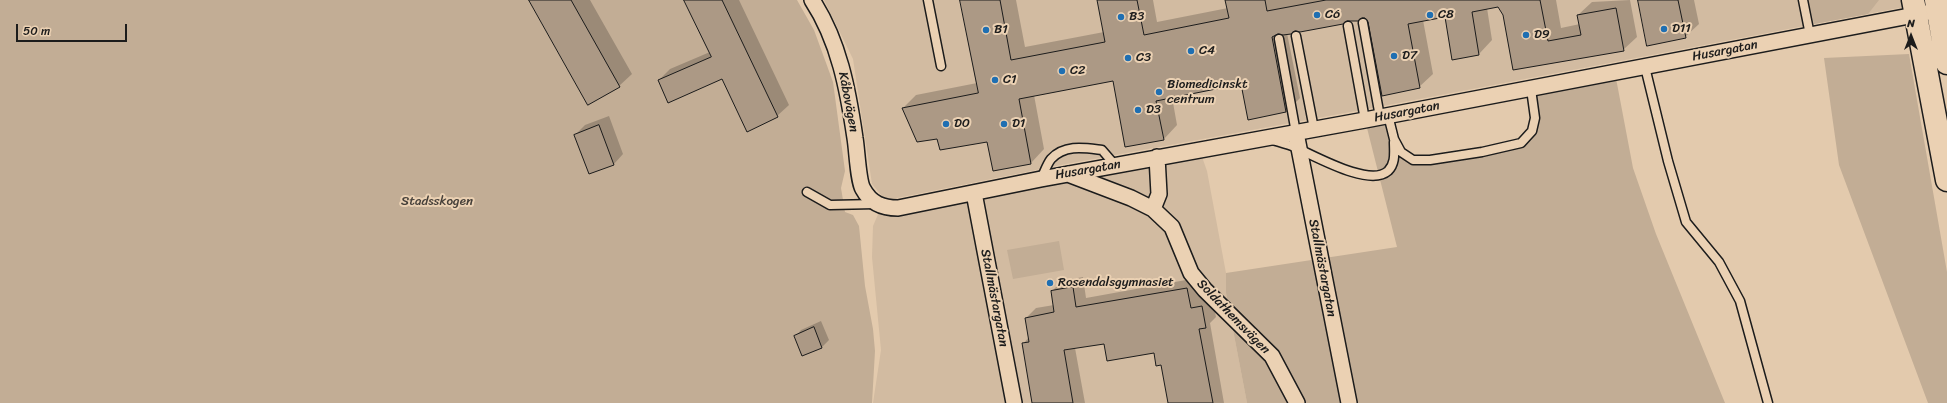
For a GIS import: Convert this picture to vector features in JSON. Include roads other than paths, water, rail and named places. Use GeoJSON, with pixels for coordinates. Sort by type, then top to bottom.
{"type":"FeatureCollection","features":[{"type":"Feature","properties":{"kind":"main road"},"geometry":{"type":"LineString","coordinates":[[1937,5],[1947,63]]}},
{"type":"Feature","properties":{"kind":"main road"},"geometry":{"type":"LineString","coordinates":[[1915,8],[1947,180]]}},
{"type":"Feature","properties":{"kind":"street","name":"Kåbovägen"},"geometry":{"type":"LineString","coordinates":[[812,0],[830,35],[846,84],[862,189],[876,204]]}},
{"type":"Feature","properties":{"kind":"street","name":"Husargatan"},"geometry":{"type":"LineString","coordinates":[[876,204],[886,208],[898,208],[1041,179],[1531,89],[1810,35],[1915,8],[1937,5]]}},
{"type":"Feature","properties":{"kind":"street","name":"Stallmästargatan"},"geometry":{"type":"LineString","coordinates":[[1296,132],[1349,403]]}},
{"type":"Feature","properties":{"kind":"street"},"geometry":{"type":"LineString","coordinates":[[1153,209],[1159,194],[1157,157]]}},
{"type":"Feature","properties":{"kind":"street","name":"Soldathemsvägen"},"geometry":{"type":"LineString","coordinates":[[1068,174],[1131,198],[1153,209],[1172,227],[1191,273],[1205,290],[1272,356],[1297,403]]}},
{"type":"Feature","properties":{"kind":"street","name":"Stallmästargatan"},"geometry":{"type":"LineString","coordinates":[[974,193],[1014,403]]}},
{"type":"Feature","properties":{"kind":"lane"},"geometry":{"type":"LineString","coordinates":[[928,0],[941,66]]}},
{"type":"Feature","properties":{"kind":"lane"},"geometry":{"type":"LineString","coordinates":[[1803,0],[1810,35]]}},
{"type":"Feature","properties":{"kind":"lane"},"geometry":{"type":"LineString","coordinates":[[1363,23],[1384,116],[1401,152],[1413,160],[1469,155],[1520,143],[1532,131],[1535,118],[1531,89]]}},
{"type":"Feature","properties":{"kind":"lane"},"geometry":{"type":"LineString","coordinates":[[1348,26],[1365,120]]}},
{"type":"Feature","properties":{"kind":"lane"},"geometry":{"type":"LineString","coordinates":[[1296,36],[1314,129]]}},
{"type":"Feature","properties":{"kind":"lane"},"geometry":{"type":"LineString","coordinates":[[1279,39],[1296,132]]}},
{"type":"Feature","properties":{"kind":"lane"},"geometry":{"type":"LineString","coordinates":[[1645,67],[1668,161],[1686,222],[1719,262],[1740,301],[1768,403]]}},
{"type":"Feature","properties":{"kind":"lane"},"geometry":{"type":"LineString","coordinates":[[1266,138],[1299,149],[1350,172],[1376,175],[1387,172],[1393,162],[1394,139]]}},
{"type":"Feature","properties":{"kind":"lane"},"geometry":{"type":"LineString","coordinates":[[1041,179],[1051,159],[1069,148],[1078,147],[1102,150],[1115,165]]}},
{"type":"Feature","properties":{"kind":"lane"},"geometry":{"type":"LineString","coordinates":[[807,192],[830,205],[876,204]]}},
{"type":"Feature","properties":{"kind":"place","name":"C6"},"geometry":{"type":"Point","coordinates":[1317,15]}},
{"type":"Feature","properties":{"kind":"place","name":"C8"},"geometry":{"type":"Point","coordinates":[1430,15]}},
{"type":"Feature","properties":{"kind":"place","name":"B3"},"geometry":{"type":"Point","coordinates":[1121,17]}},
{"type":"Feature","properties":{"kind":"place","name":"D11"},"geometry":{"type":"Point","coordinates":[1664,29]}},
{"type":"Feature","properties":{"kind":"place","name":"B1"},"geometry":{"type":"Point","coordinates":[986,30]}},
{"type":"Feature","properties":{"kind":"place","name":"D9"},"geometry":{"type":"Point","coordinates":[1526,35]}},
{"type":"Feature","properties":{"kind":"place","name":"C4"},"geometry":{"type":"Point","coordinates":[1191,51]}},
{"type":"Feature","properties":{"kind":"place","name":"D7"},"geometry":{"type":"Point","coordinates":[1394,56]}},
{"type":"Feature","properties":{"kind":"place","name":"C3"},"geometry":{"type":"Point","coordinates":[1128,58]}},
{"type":"Feature","properties":{"kind":"place","name":"C2"},"geometry":{"type":"Point","coordinates":[1062,71]}},
{"type":"Feature","properties":{"kind":"place","name":"C1"},"geometry":{"type":"Point","coordinates":[995,80]}},
{"type":"Feature","properties":{"kind":"place","name":"Biomedicinskt centrum"},"geometry":{"type":"Point","coordinates":[1159,92]}},
{"type":"Feature","properties":{"kind":"place","name":"D3"},"geometry":{"type":"Point","coordinates":[1138,110]}},
{"type":"Feature","properties":{"kind":"place","name":"D0"},"geometry":{"type":"Point","coordinates":[946,124]}},
{"type":"Feature","properties":{"kind":"place","name":"D1"},"geometry":{"type":"Point","coordinates":[1004,124]}},
{"type":"Feature","properties":{"kind":"place","name":"Rosendalsgymnasiet"},"geometry":{"type":"Point","coordinates":[1050,283]}},
{"type":"Feature","properties":{"kind":"park label","name":"Stadsskogen"},"geometry":{"type":"Point","coordinates":[437,202]}}]}
